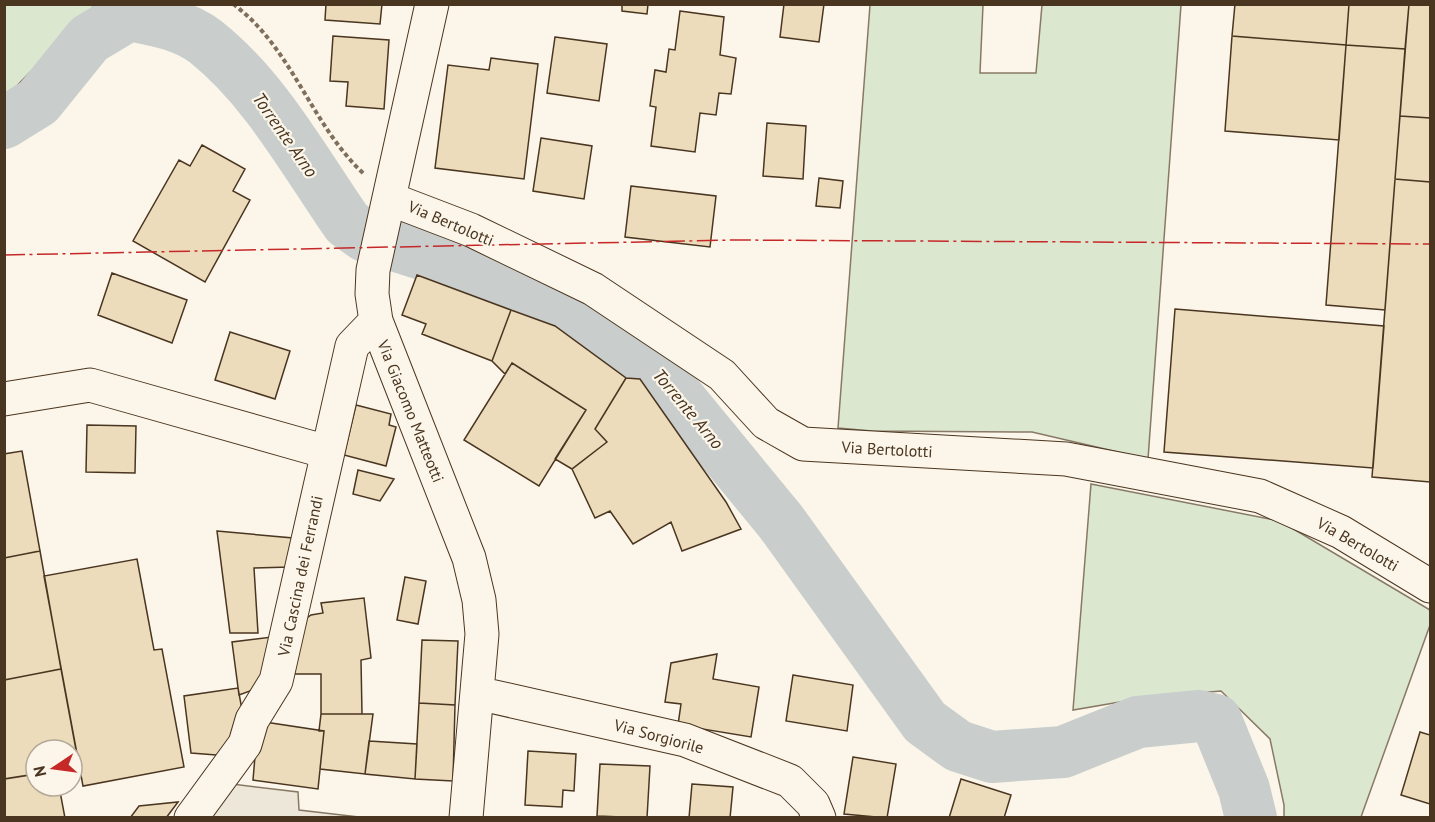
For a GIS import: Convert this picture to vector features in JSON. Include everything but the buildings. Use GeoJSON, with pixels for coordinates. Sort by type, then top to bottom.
{"type":"FeatureCollection","features":[{"type":"Feature","properties":{"kind":"street","name":"Via Giacomo Matteotti"},"geometry":{"type":"LineString","coordinates":[[432,4],[373,270],[372,294],[376,321],[469,558],[479,600],[482,634],[466,818]]}},
{"type":"Feature","properties":{"kind":"street","name":"Via Bertolotti"},"geometry":{"type":"LineString","coordinates":[[388,208],[471,230],[593,289],[722,375],[765,423],[803,444],[1066,459],[1260,496],[1341,532],[1431,586]]}},
{"type":"Feature","properties":{"kind":"street","name":"Via Cascina dei Ferrandi"},"geometry":{"type":"LineString","coordinates":[[191,818],[245,744],[252,720],[276,681],[352,346],[376,321]]}},
{"type":"Feature","properties":{"kind":"street"},"geometry":{"type":"LineString","coordinates":[[4,399],[90,385],[327,452]]}},
{"type":"Feature","properties":{"kind":"street","name":"Via Sorgiorile"},"geometry":{"type":"LineString","coordinates":[[477,693],[685,740],[790,781],[813,804],[819,818]]}},
{"type":"Feature","properties":{"kind":"path"},"geometry":{"type":"LineString","coordinates":[[233,4],[248,15],[281,56],[352,164],[388,208]]}},
{"type":"Feature","properties":{"kind":"green space"},"geometry":{"type":"Polygon","coordinates":[[[4,5],[95,5],[5,98],[4,5]]]}},
{"type":"Feature","properties":{"kind":"green space"},"geometry":{"type":"Polygon","coordinates":[[[870,5],[983,5],[980,73],[1036,73],[1042,5],[1181,5],[1148,459],[1032,432],[872,431],[838,428],[870,5]]]}},
{"type":"Feature","properties":{"kind":"green space"},"geometry":{"type":"Polygon","coordinates":[[[1091,484],[1280,521],[1430,610],[1430,625],[1361,817],[1284,817],[1284,805],[1270,739],[1221,691],[1149,697],[1073,710],[1091,484]]]}},
{"type":"Feature","properties":{"kind":"shaded area"},"geometry":{"type":"Polygon","coordinates":[[[232,784],[298,792],[299,810],[359,817],[207,818],[232,784]]]}},
{"type":"Feature","properties":{"kind":"waterway","name":"Torrente Arno"},"geometry":{"type":"LineString","coordinates":[[4,123],[38,102],[89,39],[129,15],[169,24],[197,36],[247,81],[282,127],[347,223],[365,236],[523,286],[648,360],[781,522],[925,722],[958,746],[992,757],[1063,752],[1138,722],[1199,716],[1216,720],[1244,789],[1251,818]]}},
{"type":"Feature","properties":{"kind":"power"},"geometry":{"type":"LineString","coordinates":[[4,255],[735,240],[1430,244]]}}]}
